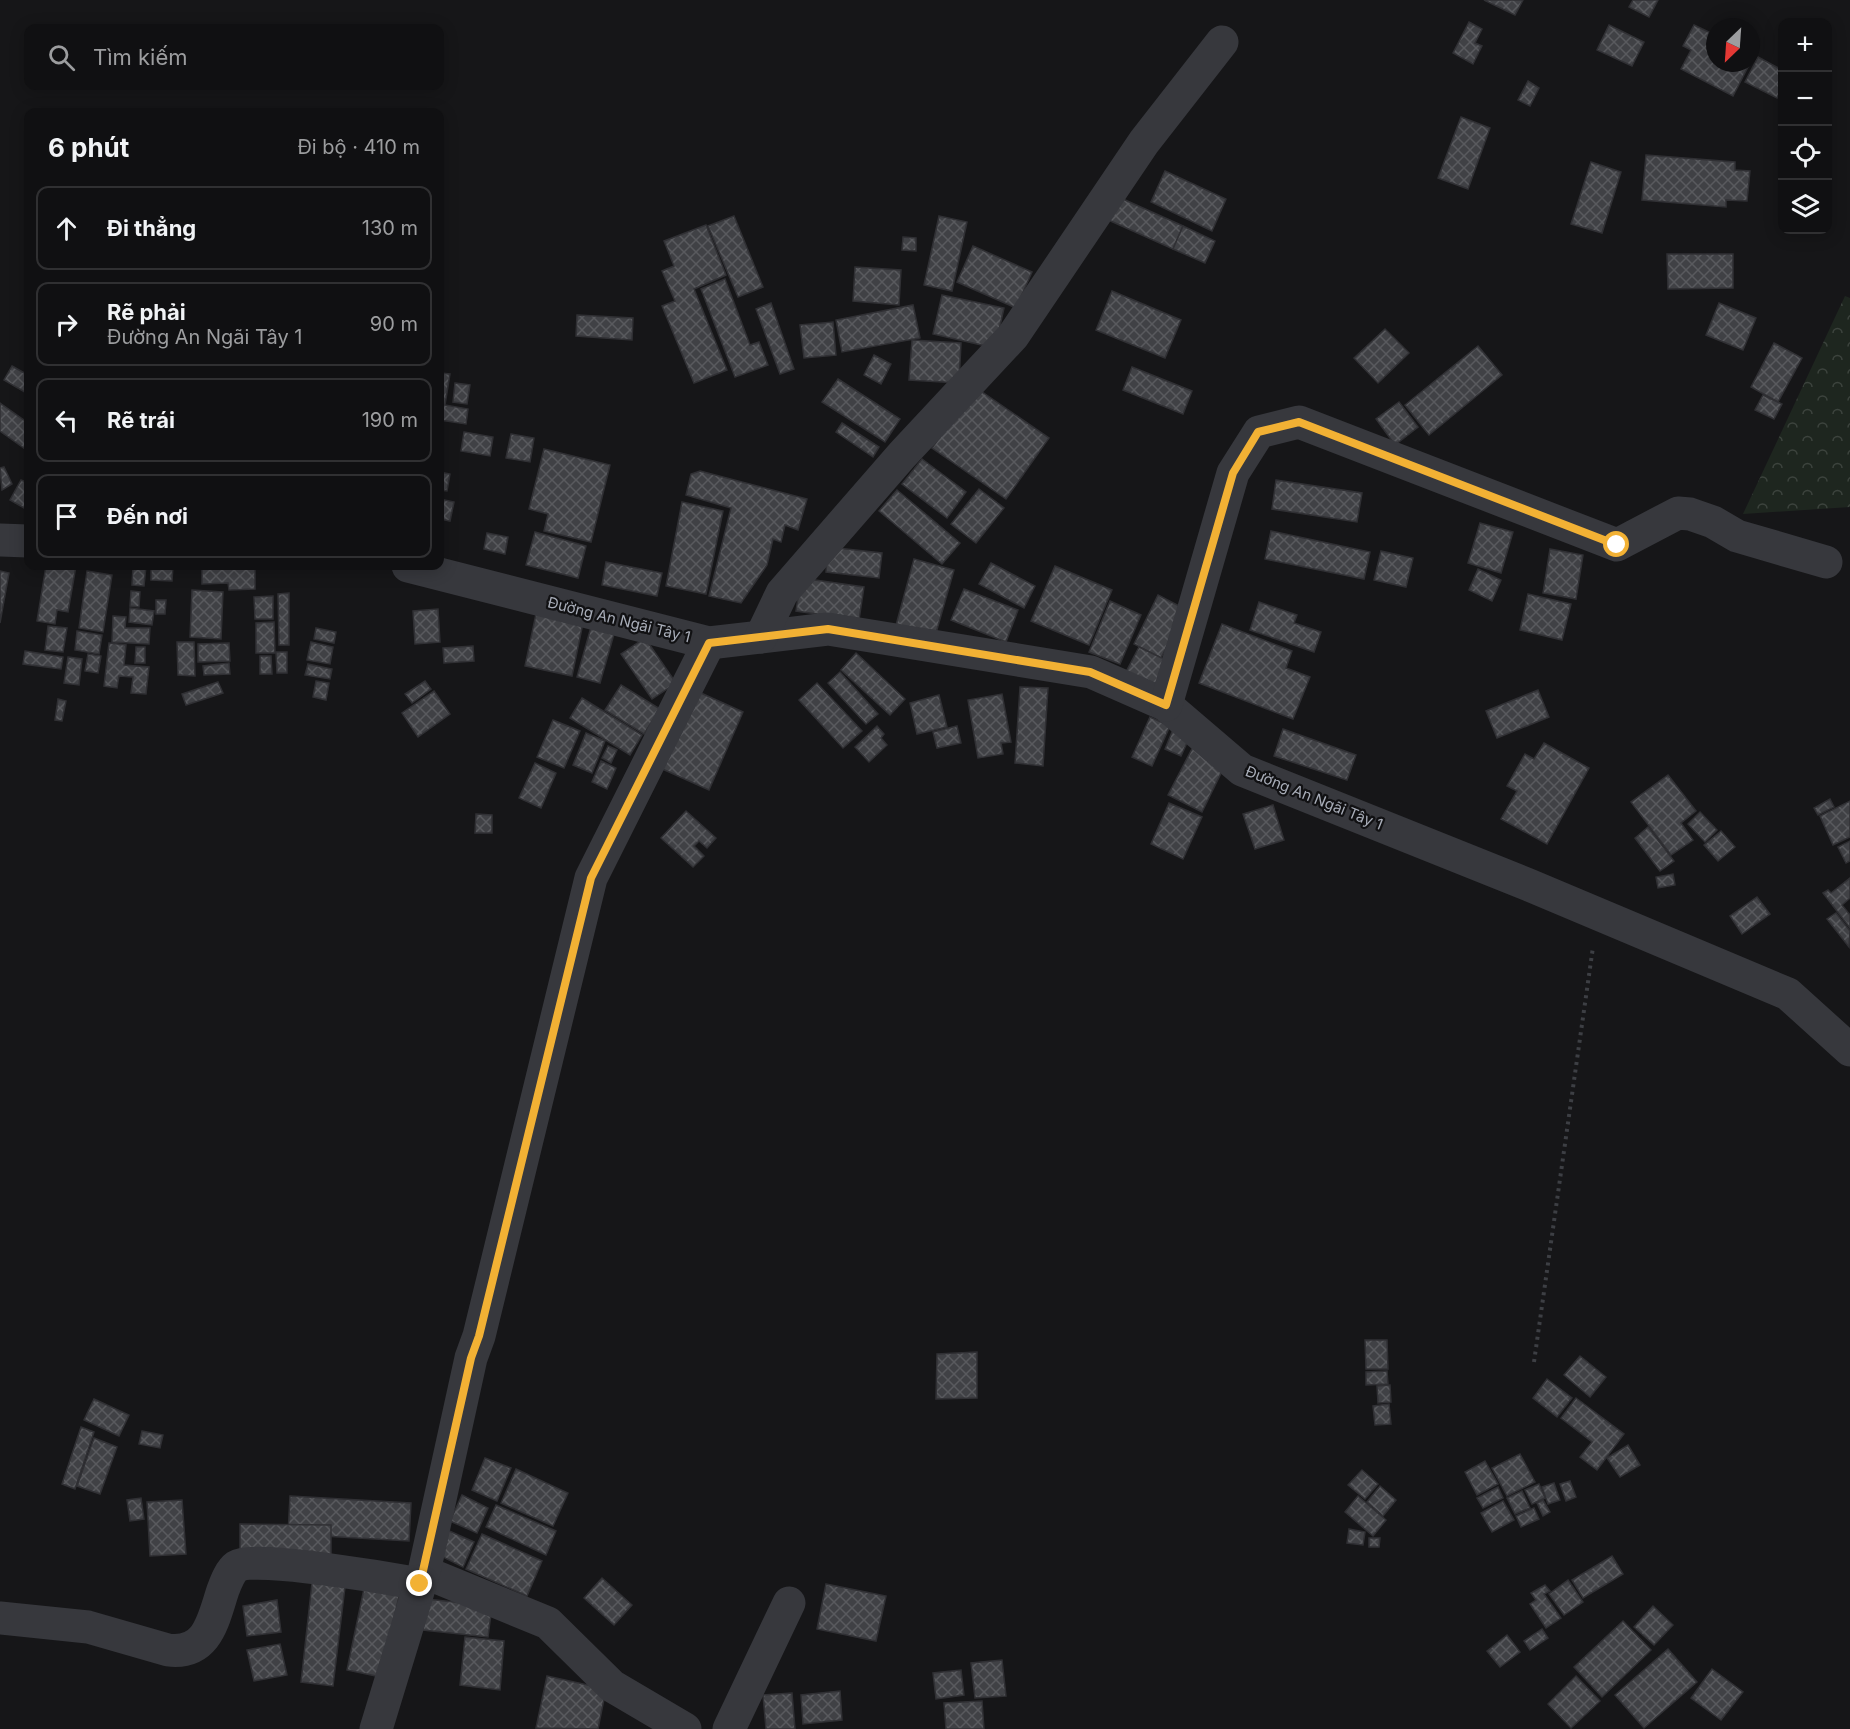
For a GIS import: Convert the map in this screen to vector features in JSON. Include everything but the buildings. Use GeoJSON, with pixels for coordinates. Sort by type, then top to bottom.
{"type":"FeatureCollection","features":[{"type":"Feature","properties":{"kind":"street"},"geometry":{"type":"LineString","coordinates":[[761,637],[782,593],[902,454],[1013,336],[1144,142],[1222,42]]}},
{"type":"Feature","properties":{"kind":"street"},"geometry":{"type":"LineString","coordinates":[[1166,705],[1233,473],[1258,432],[1299,422],[1617,545],[1678,513],[1690,514],[1713,522],[1737,536],[1826,562]]}},
{"type":"Feature","properties":{"kind":"street"},"geometry":{"type":"LineString","coordinates":[[0,540],[24,541]]}},
{"type":"Feature","properties":{"kind":"street","name":"Đường An Ngãi Tây 1"},"geometry":{"type":"LineString","coordinates":[[424,570],[709,643],[828,629],[1090,672],[1166,705],[1242,770],[1788,994],[1850,1050]]}},
{"type":"Feature","properties":{"kind":"street"},"geometry":{"type":"LineString","coordinates":[[376,1729],[422,1578],[471,1358],[479,1336],[591,878],[709,643]]}},
{"type":"Feature","properties":{"kind":"street"},"geometry":{"type":"LineString","coordinates":[[0,1618],[88,1627],[180,1652],[198,1645],[213,1622],[231,1573],[237,1566],[247,1563],[422,1578],[548,1623],[612,1686],[685,1729]]}},
{"type":"Feature","properties":{"kind":"street"},"geometry":{"type":"LineString","coordinates":[[729,1729],[789,1603]]}},
{"type":"Feature","properties":{"kind":"path"},"geometry":{"type":"LineString","coordinates":[[1534,1362],[1597,914]]}},
{"type":"Feature","properties":{"kind":"green space"},"geometry":{"type":"Polygon","coordinates":[[[1845,296],[1850,298],[1850,507],[1743,514],[1845,296]]]}},
{"type":"Feature","properties":{"kind":"route"},"geometry":{"type":"LineString","coordinates":[[420,1584],[471,1358],[479,1336],[591,878],[709,643],[828,629],[1090,672],[1166,705],[1233,473],[1258,432],[1299,422],[1617,545]]}}]}
